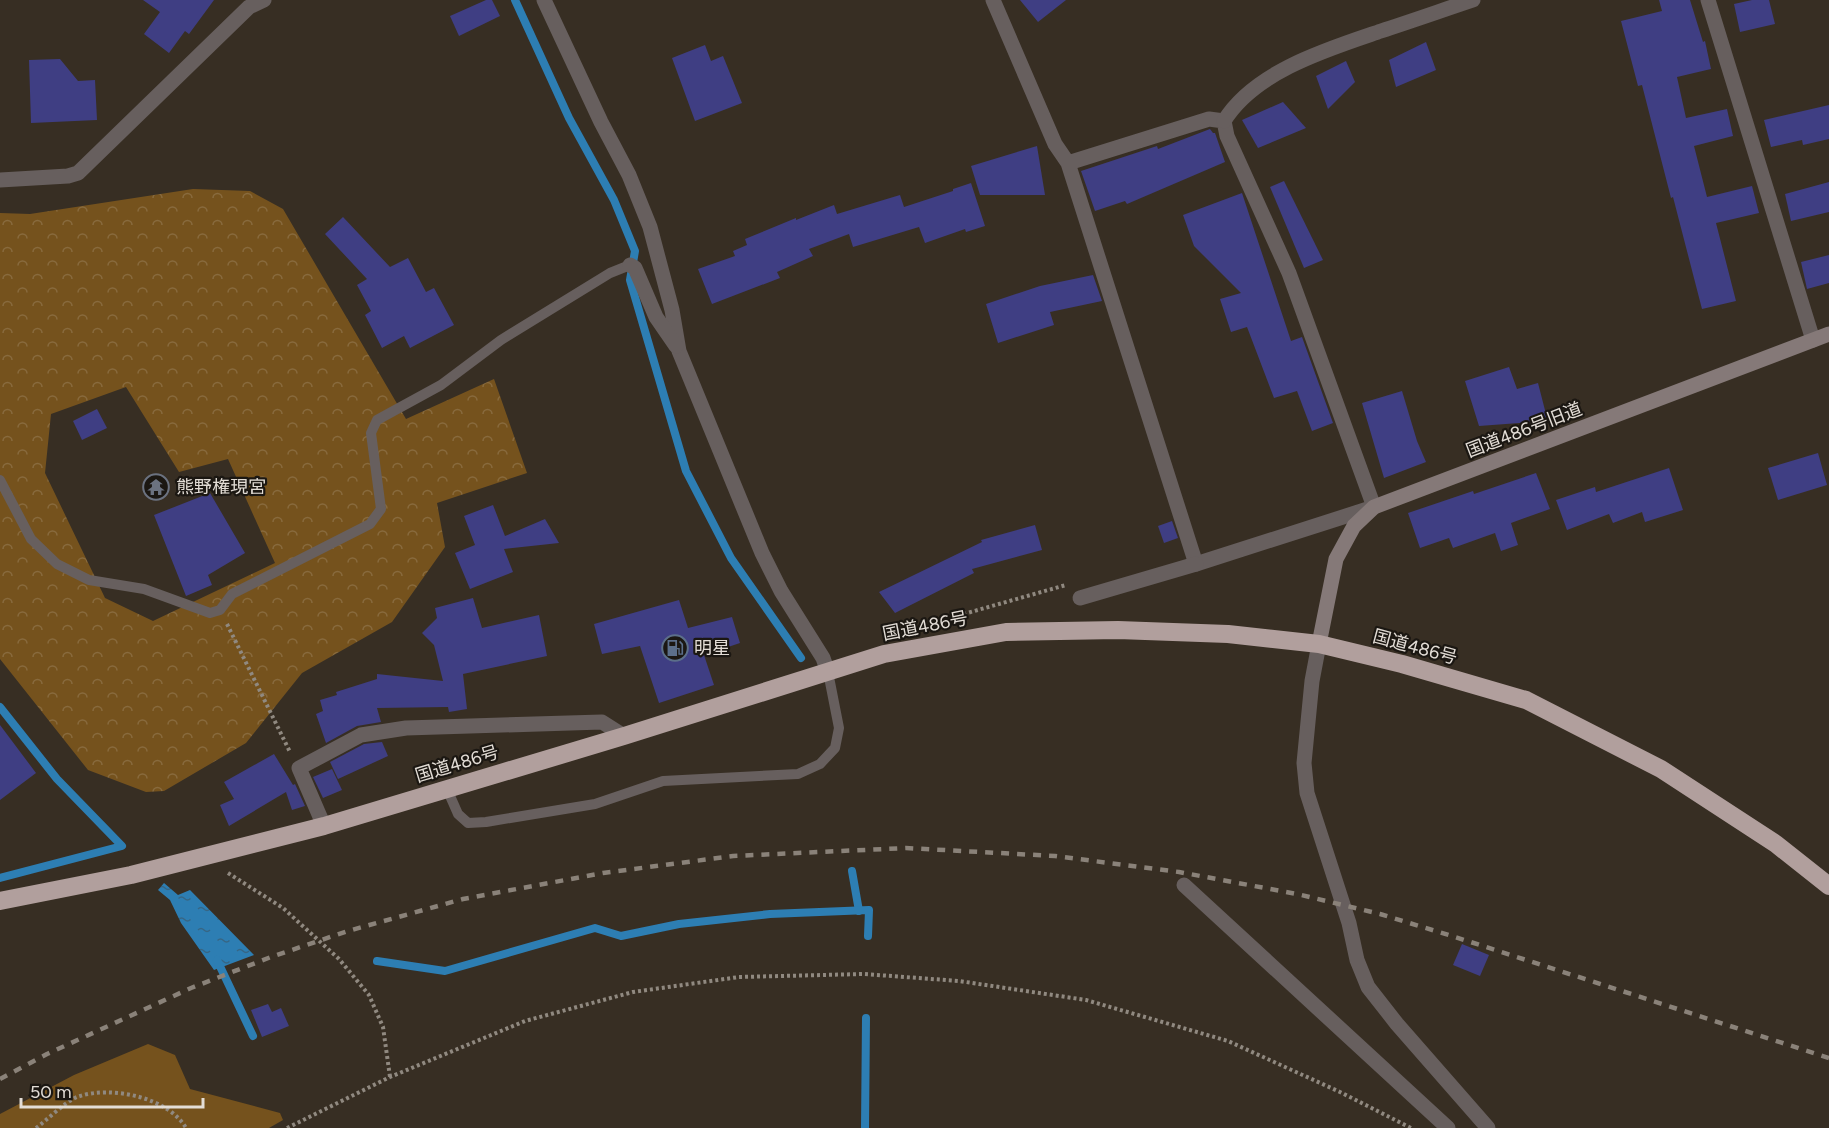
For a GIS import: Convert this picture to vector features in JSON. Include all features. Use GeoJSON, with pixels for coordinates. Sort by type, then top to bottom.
{"type":"FeatureCollection","features":[{"type":"Feature","properties":{"kind":"highway","name":"国道486号"},"geometry":{"type":"LineString","coordinates":[[0,901],[131,875],[324,826],[624,736],[884,654],[1006,632],[1118,630],[1228,634],[1319,644],[1402,664],[1527,700],[1661,769],[1776,844],[1829,886]]}},
{"type":"Feature","properties":{"kind":"street"},"geometry":{"type":"LineString","coordinates":[[0,180],[68,176],[78,172],[249,7],[264,0]]}},
{"type":"Feature","properties":{"kind":"street"},"geometry":{"type":"LineString","coordinates":[[544,0],[601,122],[629,175],[646,216],[672,310],[680,351],[762,553],[781,591],[823,658],[828,672]]}},
{"type":"Feature","properties":{"kind":"street"},"geometry":{"type":"LineString","coordinates":[[993,0],[1055,144],[1068,163],[1196,564]]}},
{"type":"Feature","properties":{"kind":"street"},"geometry":{"type":"LineString","coordinates":[[1080,598],[1196,564],[1374,507],[1289,273],[1227,136],[1224,122],[1233,107],[1248,93],[1295,63],[1323,51],[1473,0]]}},
{"type":"Feature","properties":{"kind":"street"},"geometry":{"type":"LineString","coordinates":[[1708,0],[1813,340]]}},
{"type":"Feature","properties":{"kind":"street"},"geometry":{"type":"LineString","coordinates":[[1068,163],[1209,119],[1224,122]]}},
{"type":"Feature","properties":{"kind":"street"},"geometry":{"type":"LineString","coordinates":[[632,267],[657,317],[680,351]]}},
{"type":"Feature","properties":{"kind":"street","name":"国道486号旧道"},"geometry":{"type":"LineString","coordinates":[[1319,644],[1336,559],[1354,525],[1374,507],[1829,334]]}},
{"type":"Feature","properties":{"kind":"street"},"geometry":{"type":"LineString","coordinates":[[1319,644],[1307,721],[1304,763],[1306,783],[1327,858],[1349,923],[1357,960],[1368,987],[1397,1024],[1488,1128]]}},
{"type":"Feature","properties":{"kind":"street"},"geometry":{"type":"LineString","coordinates":[[324,826],[299,768],[361,735],[406,728],[602,722],[624,736]]}},
{"type":"Feature","properties":{"kind":"street"},"geometry":{"type":"LineString","coordinates":[[1184,885],[1448,1128]]}},
{"type":"Feature","properties":{"kind":"lane"},"geometry":{"type":"LineString","coordinates":[[0,480],[31,539],[57,564],[89,580],[144,589],[210,613],[220,610],[232,594],[370,524],[381,509],[371,433],[377,420],[441,386],[501,340],[610,273],[632,267]]}},
{"type":"Feature","properties":{"kind":"lane"},"geometry":{"type":"LineString","coordinates":[[447,789],[458,814],[468,823],[477,823],[595,804],[663,781],[798,774],[820,764],[835,748],[839,728],[828,672]]}},
{"type":"Feature","properties":{"kind":"path"},"geometry":{"type":"LineString","coordinates":[[942,621],[1073,583]]}},
{"type":"Feature","properties":{"kind":"path"},"geometry":{"type":"LineString","coordinates":[[220,610],[299,768]]}},
{"type":"Feature","properties":{"kind":"path"},"geometry":{"type":"LineString","coordinates":[[211,855],[231,876],[283,908],[339,958],[369,995],[383,1027],[390,1077]]}},
{"type":"Feature","properties":{"kind":"path"},"geometry":{"type":"LineString","coordinates":[[287,1128],[390,1077],[525,1021],[633,992],[739,977],[864,974],[959,981],[1086,1000],[1228,1041],[1340,1092],[1411,1128]]}},
{"type":"Feature","properties":{"kind":"path"},"geometry":{"type":"LineString","coordinates":[[36,1128],[76,1097],[101,1093],[125,1094],[155,1101],[182,1121],[186,1128]]}},
{"type":"Feature","properties":{"kind":"green space"},"geometry":{"type":"Polygon","coordinates":[[[193,189],[250,191],[283,209],[406,419],[494,379],[527,473],[437,503],[445,547],[392,622],[302,673],[246,743],[164,791],[146,792],[88,770],[0,659],[0,213],[30,214],[193,189]],[[126,387],[51,414],[45,473],[105,598],[153,621],[275,563],[228,459],[179,472],[126,387]]]}},
{"type":"Feature","properties":{"kind":"green space"},"geometry":{"type":"Polygon","coordinates":[[[148,1044],[175,1055],[190,1089],[280,1113],[283,1120],[269,1128],[0,1128],[0,1114],[74,1075],[148,1044]]]}},
{"type":"Feature","properties":{"kind":"water"},"geometry":{"type":"Polygon","coordinates":[[[164,883],[178,895],[190,890],[254,955],[214,970],[181,923],[170,900],[158,890],[164,883]]]}},
{"type":"Feature","properties":{"kind":"building"},"geometry":{"type":"Polygon","coordinates":[[[143,0],[214,0],[189,34],[185,31],[169,53],[144,34],[160,12],[143,0]]]}},
{"type":"Feature","properties":{"kind":"building"},"geometry":{"type":"Polygon","coordinates":[[[486,0],[492,0],[500,16],[459,36],[450,16],[486,0]]]}},
{"type":"Feature","properties":{"kind":"building"},"geometry":{"type":"Polygon","coordinates":[[[1020,0],[1066,0],[1038,22],[1020,0]]]}},
{"type":"Feature","properties":{"kind":"building"},"geometry":{"type":"Polygon","coordinates":[[[1659,0],[1690,0],[1703,42],[1705,41],[1711,69],[1677,77],[1686,118],[1727,109],[1733,136],[1694,146],[1707,197],[1752,186],[1759,213],[1716,223],[1736,301],[1702,309],[1642,85],[1638,86],[1621,21],[1662,11],[1659,0]]]}},
{"type":"Feature","properties":{"kind":"building"},"geometry":{"type":"Polygon","coordinates":[[[1752,0],[1769,0],[1775,24],[1740,32],[1734,4],[1752,0]]]}},
{"type":"Feature","properties":{"kind":"building"},"geometry":{"type":"Polygon","coordinates":[[[1426,42],[1436,70],[1396,87],[1389,60],[1426,42]]]}},
{"type":"Feature","properties":{"kind":"building"},"geometry":{"type":"Polygon","coordinates":[[[705,45],[711,61],[723,56],[742,103],[695,121],[672,58],[705,45]]]}},
{"type":"Feature","properties":{"kind":"building"},"geometry":{"type":"Polygon","coordinates":[[[60,59],[78,81],[95,80],[97,120],[31,123],[29,60],[60,59]]]}},
{"type":"Feature","properties":{"kind":"building"},"geometry":{"type":"Polygon","coordinates":[[[1346,61],[1355,82],[1328,109],[1316,76],[1346,61]]]}},
{"type":"Feature","properties":{"kind":"building"},"geometry":{"type":"Polygon","coordinates":[[[1283,102],[1306,128],[1258,148],[1242,120],[1283,102]]]}},
{"type":"Feature","properties":{"kind":"building"},"geometry":{"type":"Polygon","coordinates":[[[1829,105],[1829,139],[1803,145],[1802,140],[1771,147],[1764,120],[1829,105]]]}},
{"type":"Feature","properties":{"kind":"building"},"geometry":{"type":"Polygon","coordinates":[[[1210,129],[1215,133],[1225,162],[1127,204],[1125,201],[1095,211],[1081,171],[1157,146],[1158,149],[1210,129]]]}},
{"type":"Feature","properties":{"kind":"building"},"geometry":{"type":"Polygon","coordinates":[[[1037,146],[1045,195],[980,195],[971,166],[1037,146]]]}},
{"type":"Feature","properties":{"kind":"building"},"geometry":{"type":"Polygon","coordinates":[[[1284,181],[1323,260],[1304,268],[1270,187],[1284,181]]]}},
{"type":"Feature","properties":{"kind":"building"},"geometry":{"type":"Polygon","coordinates":[[[1829,182],[1829,212],[1791,221],[1785,194],[1829,182]]]}},
{"type":"Feature","properties":{"kind":"building"},"geometry":{"type":"Polygon","coordinates":[[[971,183],[985,226],[966,232],[965,229],[925,243],[919,227],[853,247],[849,234],[809,249],[813,256],[777,272],[780,278],[712,304],[698,269],[735,256],[733,251],[747,245],[745,239],[834,205],[837,214],[900,195],[904,207],[971,183]]]}},
{"type":"Feature","properties":{"kind":"building"},"geometry":{"type":"Polygon","coordinates":[[[1242,193],[1291,341],[1302,337],[1333,423],[1312,431],[1297,391],[1274,398],[1247,327],[1231,332],[1220,299],[1241,293],[1194,246],[1183,215],[1242,193]]]}},
{"type":"Feature","properties":{"kind":"building"},"geometry":{"type":"Polygon","coordinates":[[[343,217],[390,267],[408,258],[426,292],[434,288],[454,325],[410,348],[404,336],[382,348],[365,315],[371,311],[357,285],[367,279],[325,234],[343,217]]]}},
{"type":"Feature","properties":{"kind":"building"},"geometry":{"type":"Polygon","coordinates":[[[1829,255],[1829,283],[1807,289],[1801,262],[1829,255]]]}},
{"type":"Feature","properties":{"kind":"building"},"geometry":{"type":"Polygon","coordinates":[[[1093,275],[1102,301],[1050,312],[1054,325],[998,343],[986,304],[1040,286],[1093,275]]]}},
{"type":"Feature","properties":{"kind":"building"},"geometry":{"type":"Polygon","coordinates":[[[1509,367],[1517,389],[1538,383],[1547,418],[1532,422],[1479,426],[1465,381],[1509,367]]]}},
{"type":"Feature","properties":{"kind":"building"},"geometry":{"type":"Polygon","coordinates":[[[1402,391],[1417,441],[1426,462],[1384,478],[1362,403],[1402,391]]]}},
{"type":"Feature","properties":{"kind":"building"},"geometry":{"type":"Polygon","coordinates":[[[97,409],[107,428],[82,440],[73,421],[97,409]]]}},
{"type":"Feature","properties":{"kind":"building"},"geometry":{"type":"Polygon","coordinates":[[[1818,453],[1827,485],[1778,500],[1768,468],[1818,453]]]}},
{"type":"Feature","properties":{"kind":"building"},"geometry":{"type":"Polygon","coordinates":[[[1669,468],[1683,510],[1645,522],[1642,512],[1613,523],[1609,514],[1567,530],[1556,500],[1595,487],[1596,492],[1669,468]]]}},
{"type":"Feature","properties":{"kind":"building"},"geometry":{"type":"Polygon","coordinates":[[[1536,473],[1550,509],[1511,523],[1518,545],[1501,551],[1495,533],[1453,548],[1449,538],[1420,548],[1408,513],[1536,473]]]}},
{"type":"Feature","properties":{"kind":"building"},"geometry":{"type":"Polygon","coordinates":[[[210,493],[245,553],[208,575],[212,585],[186,596],[154,515],[210,493]]]}},
{"type":"Feature","properties":{"kind":"building"},"geometry":{"type":"Polygon","coordinates":[[[493,505],[505,536],[545,519],[559,543],[504,549],[513,572],[470,589],[455,553],[475,545],[464,516],[493,505]]]}},
{"type":"Feature","properties":{"kind":"building"},"geometry":{"type":"Polygon","coordinates":[[[1172,521],[1178,538],[1164,543],[1158,526],[1172,521]]]}},
{"type":"Feature","properties":{"kind":"building"},"geometry":{"type":"Polygon","coordinates":[[[1035,525],[1042,550],[972,569],[974,573],[895,613],[879,592],[982,542],[981,540],[1035,525]]]}},
{"type":"Feature","properties":{"kind":"building"},"geometry":{"type":"Polygon","coordinates":[[[473,598],[482,628],[539,615],[547,656],[463,674],[467,709],[449,712],[448,707],[377,708],[381,722],[357,726],[326,743],[316,714],[323,711],[320,700],[337,695],[336,692],[377,679],[377,674],[443,681],[434,645],[422,633],[437,618],[435,608],[473,598]]]}},
{"type":"Feature","properties":{"kind":"building"},"geometry":{"type":"Polygon","coordinates":[[[679,600],[688,628],[732,617],[740,643],[704,655],[714,685],[659,703],[640,646],[602,654],[594,624],[679,600]]]}},
{"type":"Feature","properties":{"kind":"building"},"geometry":{"type":"Polygon","coordinates":[[[0,725],[36,773],[0,800],[0,725]]]}},
{"type":"Feature","properties":{"kind":"building"},"geometry":{"type":"Polygon","coordinates":[[[382,742],[388,756],[338,779],[330,762],[364,744],[382,742]]]}},
{"type":"Feature","properties":{"kind":"building"},"geometry":{"type":"Polygon","coordinates":[[[274,754],[293,785],[295,784],[305,806],[292,810],[286,792],[229,826],[220,805],[234,799],[224,782],[274,754]]]}},
{"type":"Feature","properties":{"kind":"building"},"geometry":{"type":"Polygon","coordinates":[[[332,769],[342,790],[323,798],[313,777],[332,769]]]}},
{"type":"Feature","properties":{"kind":"building"},"geometry":{"type":"Polygon","coordinates":[[[1462,944],[1489,955],[1480,976],[1453,965],[1462,944]]]}},
{"type":"Feature","properties":{"kind":"building"},"geometry":{"type":"Polygon","coordinates":[[[268,1004],[272,1012],[281,1008],[289,1026],[262,1037],[251,1010],[268,1004]]]}},
{"type":"Feature","properties":{"kind":"waterway"},"geometry":{"type":"LineString","coordinates":[[515,0],[569,118],[614,200],[635,251],[630,280],[686,471],[731,558],[801,658]]}},
{"type":"Feature","properties":{"kind":"waterway"},"geometry":{"type":"LineString","coordinates":[[0,707],[57,779],[122,846],[0,878]]}},
{"type":"Feature","properties":{"kind":"waterway"},"geometry":{"type":"LineString","coordinates":[[852,871],[859,911]]}},
{"type":"Feature","properties":{"kind":"waterway"},"geometry":{"type":"LineString","coordinates":[[377,961],[445,971],[595,928],[621,936],[679,924],[770,914],[869,910],[868,936]]}},
{"type":"Feature","properties":{"kind":"waterway"},"geometry":{"type":"LineString","coordinates":[[217,960],[253,1036]]}},
{"type":"Feature","properties":{"kind":"waterway"},"geometry":{"type":"LineString","coordinates":[[865,1128],[866,1018]]}},
{"type":"Feature","properties":{"kind":"railway"},"geometry":{"type":"LineString","coordinates":[[0,1079],[47,1054],[191,988],[271,957],[348,931],[463,899],[603,873],[733,856],[906,848],[1055,856],[1179,872],[1297,894],[1380,914],[1452,936],[1829,1058]]}},
{"type":"Feature","properties":{"kind":"place","name":"熊野権現宮"},"geometry":{"type":"Point","coordinates":[156,487]}},
{"type":"Feature","properties":{"kind":"place","name":"明星"},"geometry":{"type":"Point","coordinates":[675,648]}}]}
